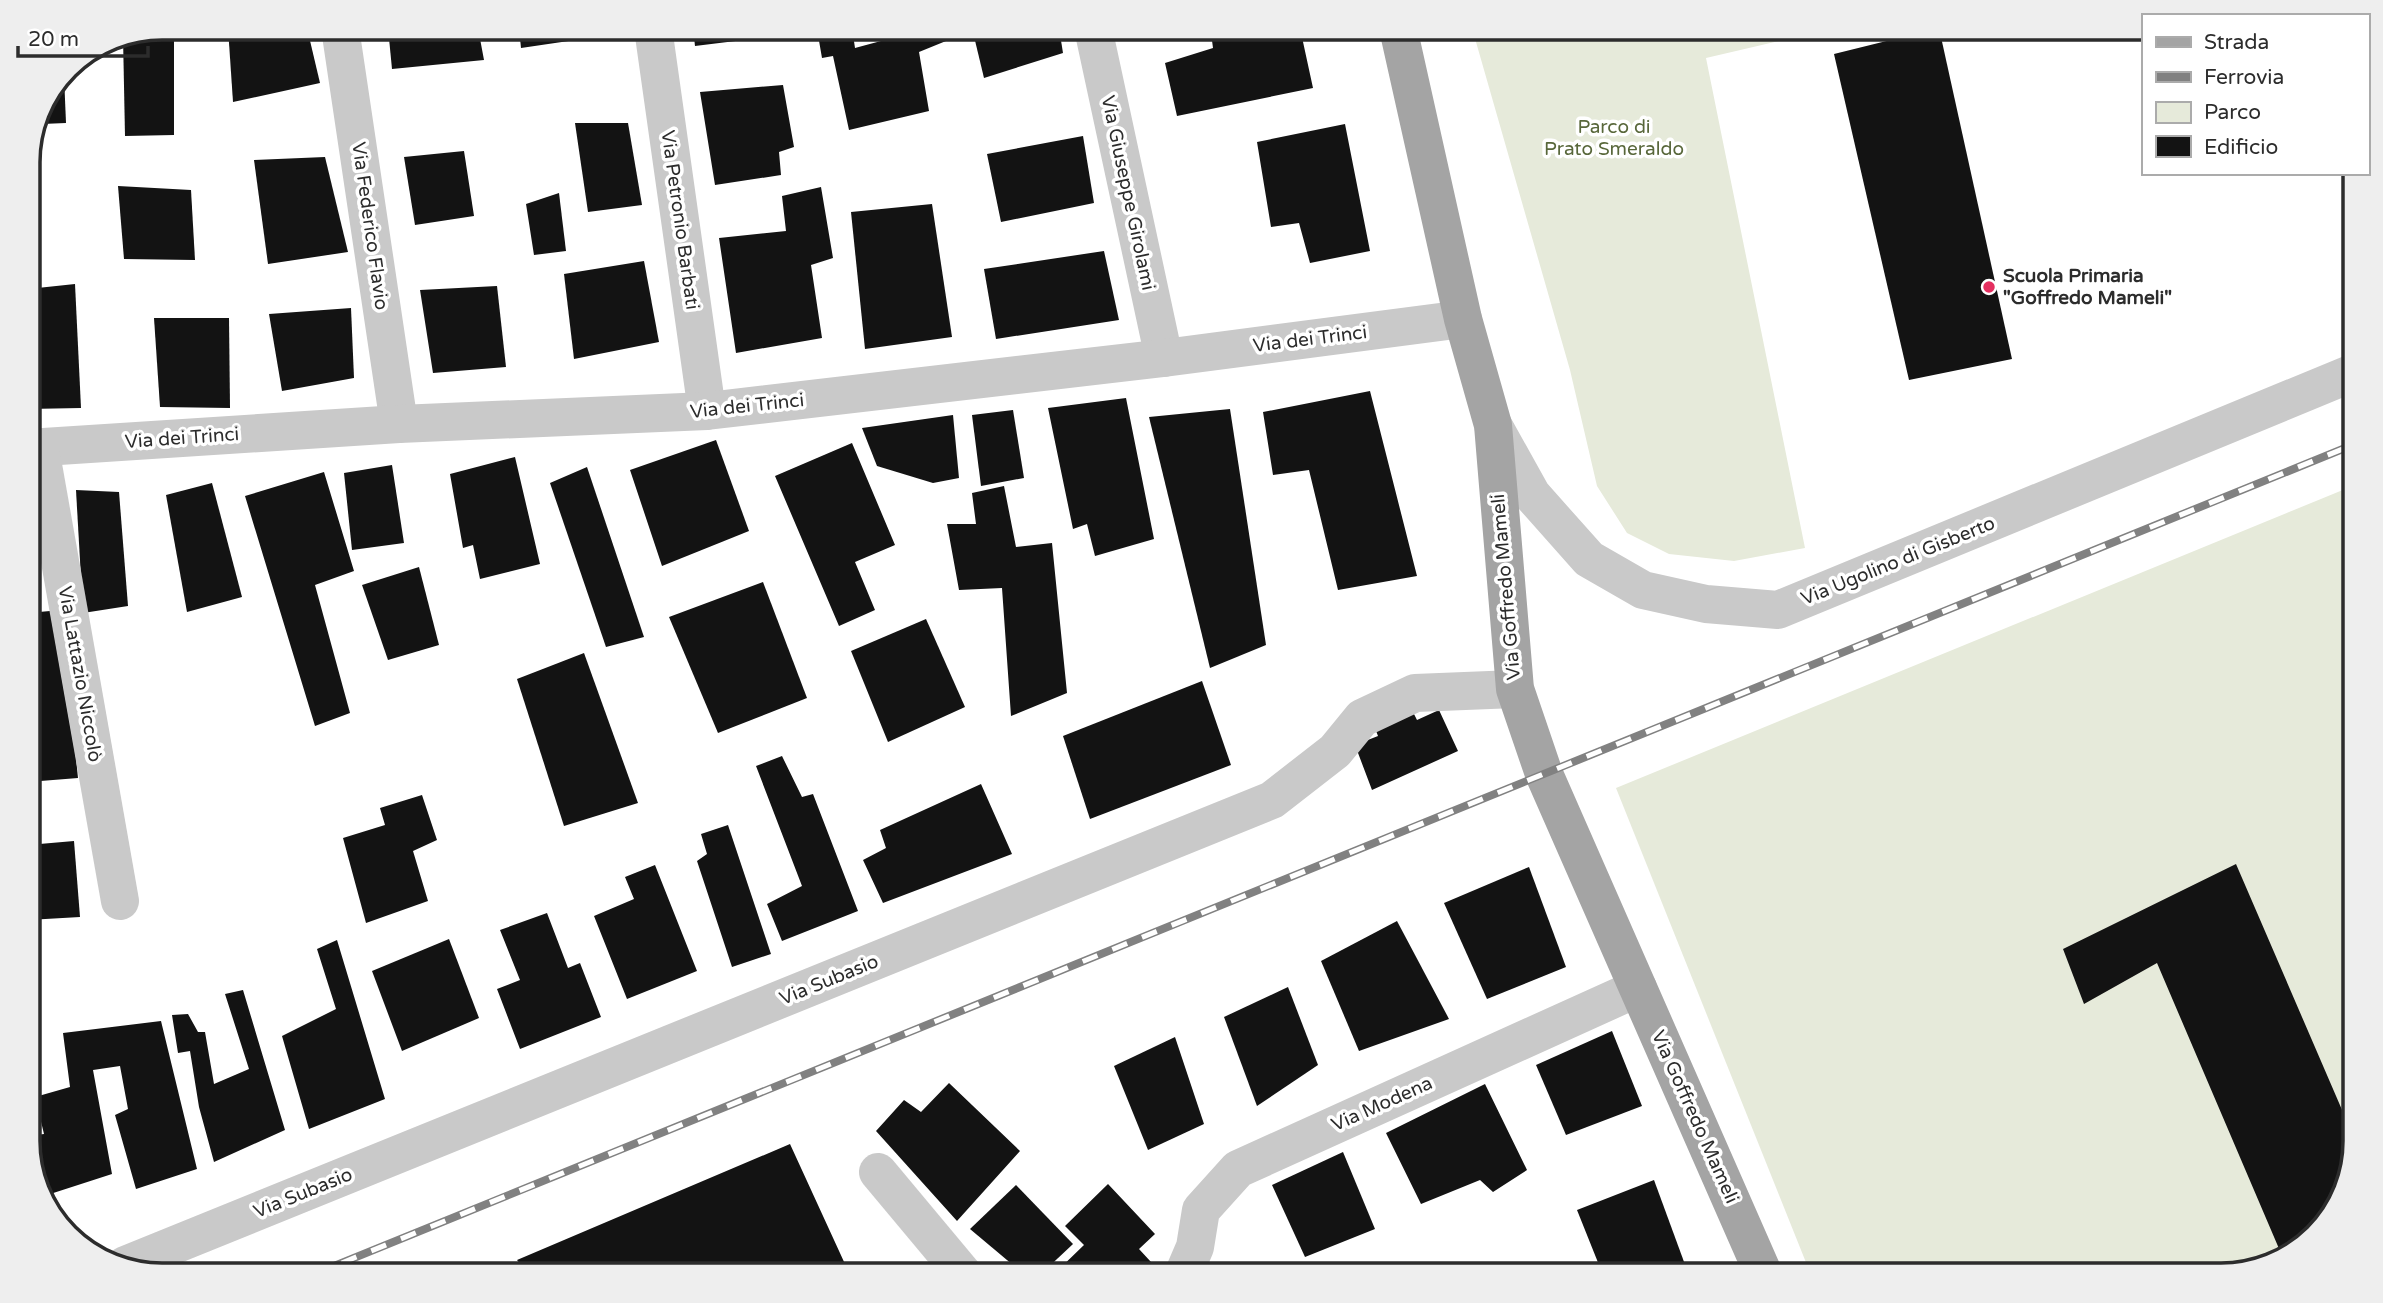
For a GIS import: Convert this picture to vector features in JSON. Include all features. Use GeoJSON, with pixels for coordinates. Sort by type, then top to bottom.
{"type":"FeatureCollection","features":[{"type":"Feature","properties":{"kind":"main road","name":"Via Goffredo Mameli"},"geometry":{"type":"LineString","coordinates":[[1401,40],[1463,319],[1493,425],[1515,689],[1544,774],[1759,1263]]}},
{"type":"Feature","properties":{"kind":"street","name":"Via Federico Flavio"},"geometry":{"type":"LineString","coordinates":[[342,40],[399,424]]}},
{"type":"Feature","properties":{"kind":"street","name":"Via Petronio Barbati"},"geometry":{"type":"LineString","coordinates":[[655,40],[708,411]]}},
{"type":"Feature","properties":{"kind":"street","name":"Via Giuseppe Girolami"},"geometry":{"type":"LineString","coordinates":[[1096,40],[1164,358]]}},
{"type":"Feature","properties":{"kind":"street","name":"Via dei Trinci"},"geometry":{"type":"LineString","coordinates":[[41,448],[399,424],[708,411],[1164,358],[1463,319]]}},
{"type":"Feature","properties":{"kind":"street","name":"Via Ugolino di Gisberto"},"geometry":{"type":"LineString","coordinates":[[1493,425],[1532,495],[1589,559],[1643,590],[1706,604],[1778,610],[2342,377]]}},
{"type":"Feature","properties":{"kind":"street","name":"Via Lattazio Niccolò"},"geometry":{"type":"LineString","coordinates":[[41,485],[120,901]]}},
{"type":"Feature","properties":{"kind":"street","name":"Via Subasio"},"geometry":{"type":"LineString","coordinates":[[137,1260],[1272,800],[1335,751],[1362,718],[1415,693],[1515,689]]}},
{"type":"Feature","properties":{"kind":"street","name":"Via Modena"},"geometry":{"type":"LineString","coordinates":[[1188,1263],[1195,1247],[1201,1210],[1238,1169],[1638,988]]}},
{"type":"Feature","properties":{"kind":"street"},"geometry":{"type":"LineString","coordinates":[[878,1172],[954,1263]]}},
{"type":"Feature","properties":{"kind":"green space","name":"Parco di Prato Smeraldo"},"geometry":{"type":"Polygon","coordinates":[[[1475,40],[1783,40],[1706,58],[1805,548],[1734,561],[1669,554],[1627,533],[1597,486],[1570,370],[1475,40]]]}},
{"type":"Feature","properties":{"kind":"green space"},"geometry":{"type":"Polygon","coordinates":[[[2342,490],[2343,1140],[2339,1172],[2326,1202],[2307,1227],[2282,1246],[2252,1259],[2236,1262],[1806,1263],[1616,788],[2342,490]]]}},
{"type":"Feature","properties":{"kind":"building"},"geometry":{"type":"Polygon","coordinates":[[[174,40],[174,135],[125,136],[123,48],[139,43],[174,40]]]}},
{"type":"Feature","properties":{"kind":"building"},"geometry":{"type":"Polygon","coordinates":[[[229,40],[310,40],[320,83],[233,102],[229,40]]]}},
{"type":"Feature","properties":{"kind":"building"},"geometry":{"type":"Polygon","coordinates":[[[389,40],[480,40],[484,60],[392,69],[389,40]]]}},
{"type":"Feature","properties":{"kind":"building"},"geometry":{"type":"Polygon","coordinates":[[[520,40],[575,40],[521,48],[520,40]]]}},
{"type":"Feature","properties":{"kind":"building"},"geometry":{"type":"Polygon","coordinates":[[[694,40],[744,40],[695,46],[694,40]]]}},
{"type":"Feature","properties":{"kind":"building"},"geometry":{"type":"Polygon","coordinates":[[[819,40],[854,40],[855,48],[885,40],[946,41],[919,52],[929,111],[849,130],[833,56],[822,58],[819,40]]]}},
{"type":"Feature","properties":{"kind":"building"},"geometry":{"type":"Polygon","coordinates":[[[975,40],[1061,40],[1063,53],[984,78],[975,40]]]}},
{"type":"Feature","properties":{"kind":"building"},"geometry":{"type":"Polygon","coordinates":[[[1212,40],[1303,40],[1313,88],[1177,116],[1165,63],[1213,48],[1212,40]]]}},
{"type":"Feature","properties":{"kind":"building"},"geometry":{"type":"Polygon","coordinates":[[[1891,40],[1942,40],[2012,359],[1909,380],[1834,54],[1891,40]]]}},
{"type":"Feature","properties":{"kind":"building"},"geometry":{"type":"Polygon","coordinates":[[[783,85],[794,147],[779,152],[781,175],[715,185],[700,92],[783,85]]]}},
{"type":"Feature","properties":{"kind":"building"},"geometry":{"type":"Polygon","coordinates":[[[65,90],[66,123],[48,124],[65,90]]]}},
{"type":"Feature","properties":{"kind":"building"},"geometry":{"type":"Polygon","coordinates":[[[575,123],[628,123],[642,205],[588,212],[575,123]]]}},
{"type":"Feature","properties":{"kind":"building"},"geometry":{"type":"Polygon","coordinates":[[[1345,124],[1370,251],[1310,263],[1299,223],[1271,227],[1257,142],[1345,124]]]}},
{"type":"Feature","properties":{"kind":"building"},"geometry":{"type":"Polygon","coordinates":[[[1083,136],[1094,203],[1001,222],[987,154],[1083,136]]]}},
{"type":"Feature","properties":{"kind":"building"},"geometry":{"type":"Polygon","coordinates":[[[464,151],[474,216],[415,225],[404,157],[464,151]]]}},
{"type":"Feature","properties":{"kind":"building"},"geometry":{"type":"Polygon","coordinates":[[[325,157],[348,252],[268,264],[254,160],[325,157]]]}},
{"type":"Feature","properties":{"kind":"building"},"geometry":{"type":"Polygon","coordinates":[[[118,186],[191,190],[195,260],[124,259],[118,186]]]}},
{"type":"Feature","properties":{"kind":"building"},"geometry":{"type":"Polygon","coordinates":[[[821,187],[833,258],[811,265],[822,338],[736,353],[719,238],[786,231],[782,196],[821,187]]]}},
{"type":"Feature","properties":{"kind":"building"},"geometry":{"type":"Polygon","coordinates":[[[559,193],[566,251],[534,255],[526,204],[559,193]]]}},
{"type":"Feature","properties":{"kind":"building"},"geometry":{"type":"Polygon","coordinates":[[[932,204],[952,337],[865,349],[851,212],[932,204]]]}},
{"type":"Feature","properties":{"kind":"building"},"geometry":{"type":"Polygon","coordinates":[[[1104,251],[1119,320],[996,339],[984,269],[1104,251]]]}},
{"type":"Feature","properties":{"kind":"building"},"geometry":{"type":"Polygon","coordinates":[[[644,261],[659,342],[574,359],[564,274],[644,261]]]}},
{"type":"Feature","properties":{"kind":"building"},"geometry":{"type":"Polygon","coordinates":[[[75,284],[81,408],[41,409],[41,288],[75,284]]]}},
{"type":"Feature","properties":{"kind":"building"},"geometry":{"type":"Polygon","coordinates":[[[497,286],[506,367],[433,373],[420,290],[497,286]]]}},
{"type":"Feature","properties":{"kind":"building"},"geometry":{"type":"Polygon","coordinates":[[[351,308],[354,378],[282,391],[269,314],[351,308]]]}},
{"type":"Feature","properties":{"kind":"building"},"geometry":{"type":"Polygon","coordinates":[[[154,318],[229,318],[230,408],[160,407],[154,318]]]}},
{"type":"Feature","properties":{"kind":"building"},"geometry":{"type":"Polygon","coordinates":[[[1370,391],[1417,576],[1338,590],[1309,470],[1273,475],[1263,412],[1370,391]]]}},
{"type":"Feature","properties":{"kind":"building"},"geometry":{"type":"Polygon","coordinates":[[[1126,398],[1154,539],[1095,556],[1087,524],[1073,529],[1048,408],[1126,398]]]}},
{"type":"Feature","properties":{"kind":"building"},"geometry":{"type":"Polygon","coordinates":[[[1230,409],[1266,645],[1210,668],[1149,417],[1230,409]]]}},
{"type":"Feature","properties":{"kind":"building"},"geometry":{"type":"Polygon","coordinates":[[[1013,410],[1024,478],[981,486],[972,415],[1013,410]]]}},
{"type":"Feature","properties":{"kind":"building"},"geometry":{"type":"Polygon","coordinates":[[[953,415],[959,478],[933,483],[877,466],[862,428],[953,415]]]}},
{"type":"Feature","properties":{"kind":"building"},"geometry":{"type":"Polygon","coordinates":[[[716,440],[749,531],[662,566],[630,470],[716,440]]]}},
{"type":"Feature","properties":{"kind":"building"},"geometry":{"type":"Polygon","coordinates":[[[852,443],[895,545],[855,562],[875,610],[839,626],[775,476],[852,443]]]}},
{"type":"Feature","properties":{"kind":"building"},"geometry":{"type":"Polygon","coordinates":[[[515,457],[540,564],[480,579],[473,545],[463,548],[450,474],[515,457]]]}},
{"type":"Feature","properties":{"kind":"building"},"geometry":{"type":"Polygon","coordinates":[[[392,465],[404,543],[352,550],[344,473],[392,465]]]}},
{"type":"Feature","properties":{"kind":"building"},"geometry":{"type":"Polygon","coordinates":[[[587,467],[644,637],[606,647],[550,483],[587,467]]]}},
{"type":"Feature","properties":{"kind":"building"},"geometry":{"type":"Polygon","coordinates":[[[324,472],[354,571],[315,585],[350,713],[315,726],[245,496],[324,472]]]}},
{"type":"Feature","properties":{"kind":"building"},"geometry":{"type":"Polygon","coordinates":[[[212,483],[242,597],[187,612],[166,495],[212,483]]]}},
{"type":"Feature","properties":{"kind":"building"},"geometry":{"type":"Polygon","coordinates":[[[1004,486],[1016,547],[1052,543],[1067,693],[1011,716],[1002,588],[959,590],[947,524],[976,524],[972,493],[1004,486]]]}},
{"type":"Feature","properties":{"kind":"building"},"geometry":{"type":"Polygon","coordinates":[[[76,490],[119,492],[128,606],[83,613],[76,490]]]}},
{"type":"Feature","properties":{"kind":"building"},"geometry":{"type":"Polygon","coordinates":[[[419,567],[439,645],[388,660],[362,585],[419,567]]]}},
{"type":"Feature","properties":{"kind":"building"},"geometry":{"type":"Polygon","coordinates":[[[763,582],[807,698],[718,733],[669,617],[763,582]]]}},
{"type":"Feature","properties":{"kind":"building"},"geometry":{"type":"Polygon","coordinates":[[[61,610],[78,778],[41,781],[41,612],[61,610]]]}},
{"type":"Feature","properties":{"kind":"building"},"geometry":{"type":"Polygon","coordinates":[[[926,619],[965,707],[888,742],[851,651],[926,619]]]}},
{"type":"Feature","properties":{"kind":"building"},"geometry":{"type":"Polygon","coordinates":[[[584,653],[638,803],[564,826],[517,679],[584,653]]]}},
{"type":"Feature","properties":{"kind":"building"},"geometry":{"type":"Polygon","coordinates":[[[1202,681],[1231,765],[1090,819],[1063,736],[1202,681]]]}},
{"type":"Feature","properties":{"kind":"building"},"geometry":{"type":"Polygon","coordinates":[[[1411,708],[1417,720],[1439,710],[1458,751],[1372,790],[1355,745],[1378,736],[1373,723],[1411,708]]]}},
{"type":"Feature","properties":{"kind":"building"},"geometry":{"type":"Polygon","coordinates":[[[782,756],[802,797],[813,794],[858,911],[782,941],[767,904],[802,886],[756,766],[782,756]]]}},
{"type":"Feature","properties":{"kind":"building"},"geometry":{"type":"Polygon","coordinates":[[[981,784],[1012,854],[883,903],[863,860],[886,848],[880,830],[981,784]]]}},
{"type":"Feature","properties":{"kind":"building"},"geometry":{"type":"Polygon","coordinates":[[[422,795],[437,840],[413,851],[428,901],[366,923],[343,838],[385,825],[380,808],[422,795]]]}},
{"type":"Feature","properties":{"kind":"building"},"geometry":{"type":"Polygon","coordinates":[[[728,825],[771,954],[732,967],[697,861],[707,854],[701,834],[728,825]]]}},
{"type":"Feature","properties":{"kind":"building"},"geometry":{"type":"Polygon","coordinates":[[[74,841],[80,917],[41,919],[41,844],[74,841]]]}},
{"type":"Feature","properties":{"kind":"building"},"geometry":{"type":"Polygon","coordinates":[[[2236,864],[2343,1112],[2339,1172],[2326,1202],[2307,1227],[2279,1248],[2157,963],[2084,1004],[2063,949],[2236,864]]]}},
{"type":"Feature","properties":{"kind":"building"},"geometry":{"type":"Polygon","coordinates":[[[655,865],[697,971],[627,999],[594,916],[634,899],[625,877],[655,865]]]}},
{"type":"Feature","properties":{"kind":"building"},"geometry":{"type":"Polygon","coordinates":[[[1529,867],[1566,967],[1487,999],[1444,903],[1529,867]]]}},
{"type":"Feature","properties":{"kind":"building"},"geometry":{"type":"Polygon","coordinates":[[[547,913],[568,968],[580,963],[601,1017],[520,1049],[497,989],[520,980],[500,930],[547,913]]]}},
{"type":"Feature","properties":{"kind":"building"},"geometry":{"type":"Polygon","coordinates":[[[1397,921],[1449,1019],[1359,1051],[1321,961],[1397,921]]]}},
{"type":"Feature","properties":{"kind":"building"},"geometry":{"type":"Polygon","coordinates":[[[449,939],[479,1018],[402,1051],[372,971],[449,939]]]}},
{"type":"Feature","properties":{"kind":"building"},"geometry":{"type":"Polygon","coordinates":[[[337,940],[385,1099],[309,1129],[282,1036],[336,1009],[317,949],[337,940]]]}},
{"type":"Feature","properties":{"kind":"building"},"geometry":{"type":"Polygon","coordinates":[[[1288,987],[1318,1065],[1257,1106],[1224,1017],[1288,987]]]}},
{"type":"Feature","properties":{"kind":"building"},"geometry":{"type":"Polygon","coordinates":[[[243,990],[285,1130],[214,1162],[199,1107],[190,1051],[178,1053],[172,1015],[188,1014],[198,1032],[205,1032],[214,1084],[249,1069],[225,994],[243,990]]]}},
{"type":"Feature","properties":{"kind":"building"},"geometry":{"type":"Polygon","coordinates":[[[161,1021],[197,1169],[136,1189],[115,1115],[128,1109],[120,1066],[93,1070],[112,1174],[52,1193],[41,1148],[41,1134],[44,1134],[41,1095],[70,1087],[63,1033],[161,1021]]]}},
{"type":"Feature","properties":{"kind":"building"},"geometry":{"type":"Polygon","coordinates":[[[1612,1031],[1642,1106],[1566,1135],[1536,1065],[1612,1031]]]}},
{"type":"Feature","properties":{"kind":"building"},"geometry":{"type":"Polygon","coordinates":[[[1175,1037],[1204,1124],[1148,1150],[1114,1066],[1175,1037]]]}},
{"type":"Feature","properties":{"kind":"building"},"geometry":{"type":"Polygon","coordinates":[[[949,1083],[1020,1151],[957,1221],[876,1131],[904,1100],[921,1112],[949,1083]]]}},
{"type":"Feature","properties":{"kind":"building"},"geometry":{"type":"Polygon","coordinates":[[[1485,1084],[1527,1170],[1493,1192],[1480,1180],[1421,1204],[1386,1133],[1485,1084]]]}},
{"type":"Feature","properties":{"kind":"building"},"geometry":{"type":"Polygon","coordinates":[[[790,1144],[845,1263],[519,1263],[517,1260],[790,1144]]]}},
{"type":"Feature","properties":{"kind":"building"},"geometry":{"type":"Polygon","coordinates":[[[1343,1152],[1375,1229],[1305,1257],[1272,1185],[1343,1152]]]}},
{"type":"Feature","properties":{"kind":"building"},"geometry":{"type":"Polygon","coordinates":[[[1654,1180],[1684,1263],[1598,1263],[1577,1210],[1654,1180]]]}},
{"type":"Feature","properties":{"kind":"building"},"geometry":{"type":"Polygon","coordinates":[[[1108,1184],[1155,1234],[1139,1249],[1152,1263],[1065,1263],[1084,1245],[1065,1226],[1108,1184]]]}},
{"type":"Feature","properties":{"kind":"building"},"geometry":{"type":"Polygon","coordinates":[[[1016,1185],[1073,1244],[1053,1263],[1011,1263],[970,1229],[1016,1185]]]}},
{"type":"Feature","properties":{"kind":"railway"},"geometry":{"type":"LineString","coordinates":[[342,1263],[2342,449]]}},
{"type":"Feature","properties":{"kind":"place","name":"Scuola Primaria \"Goffredo Mameli\""},"geometry":{"type":"Point","coordinates":[1989,287]}}]}
